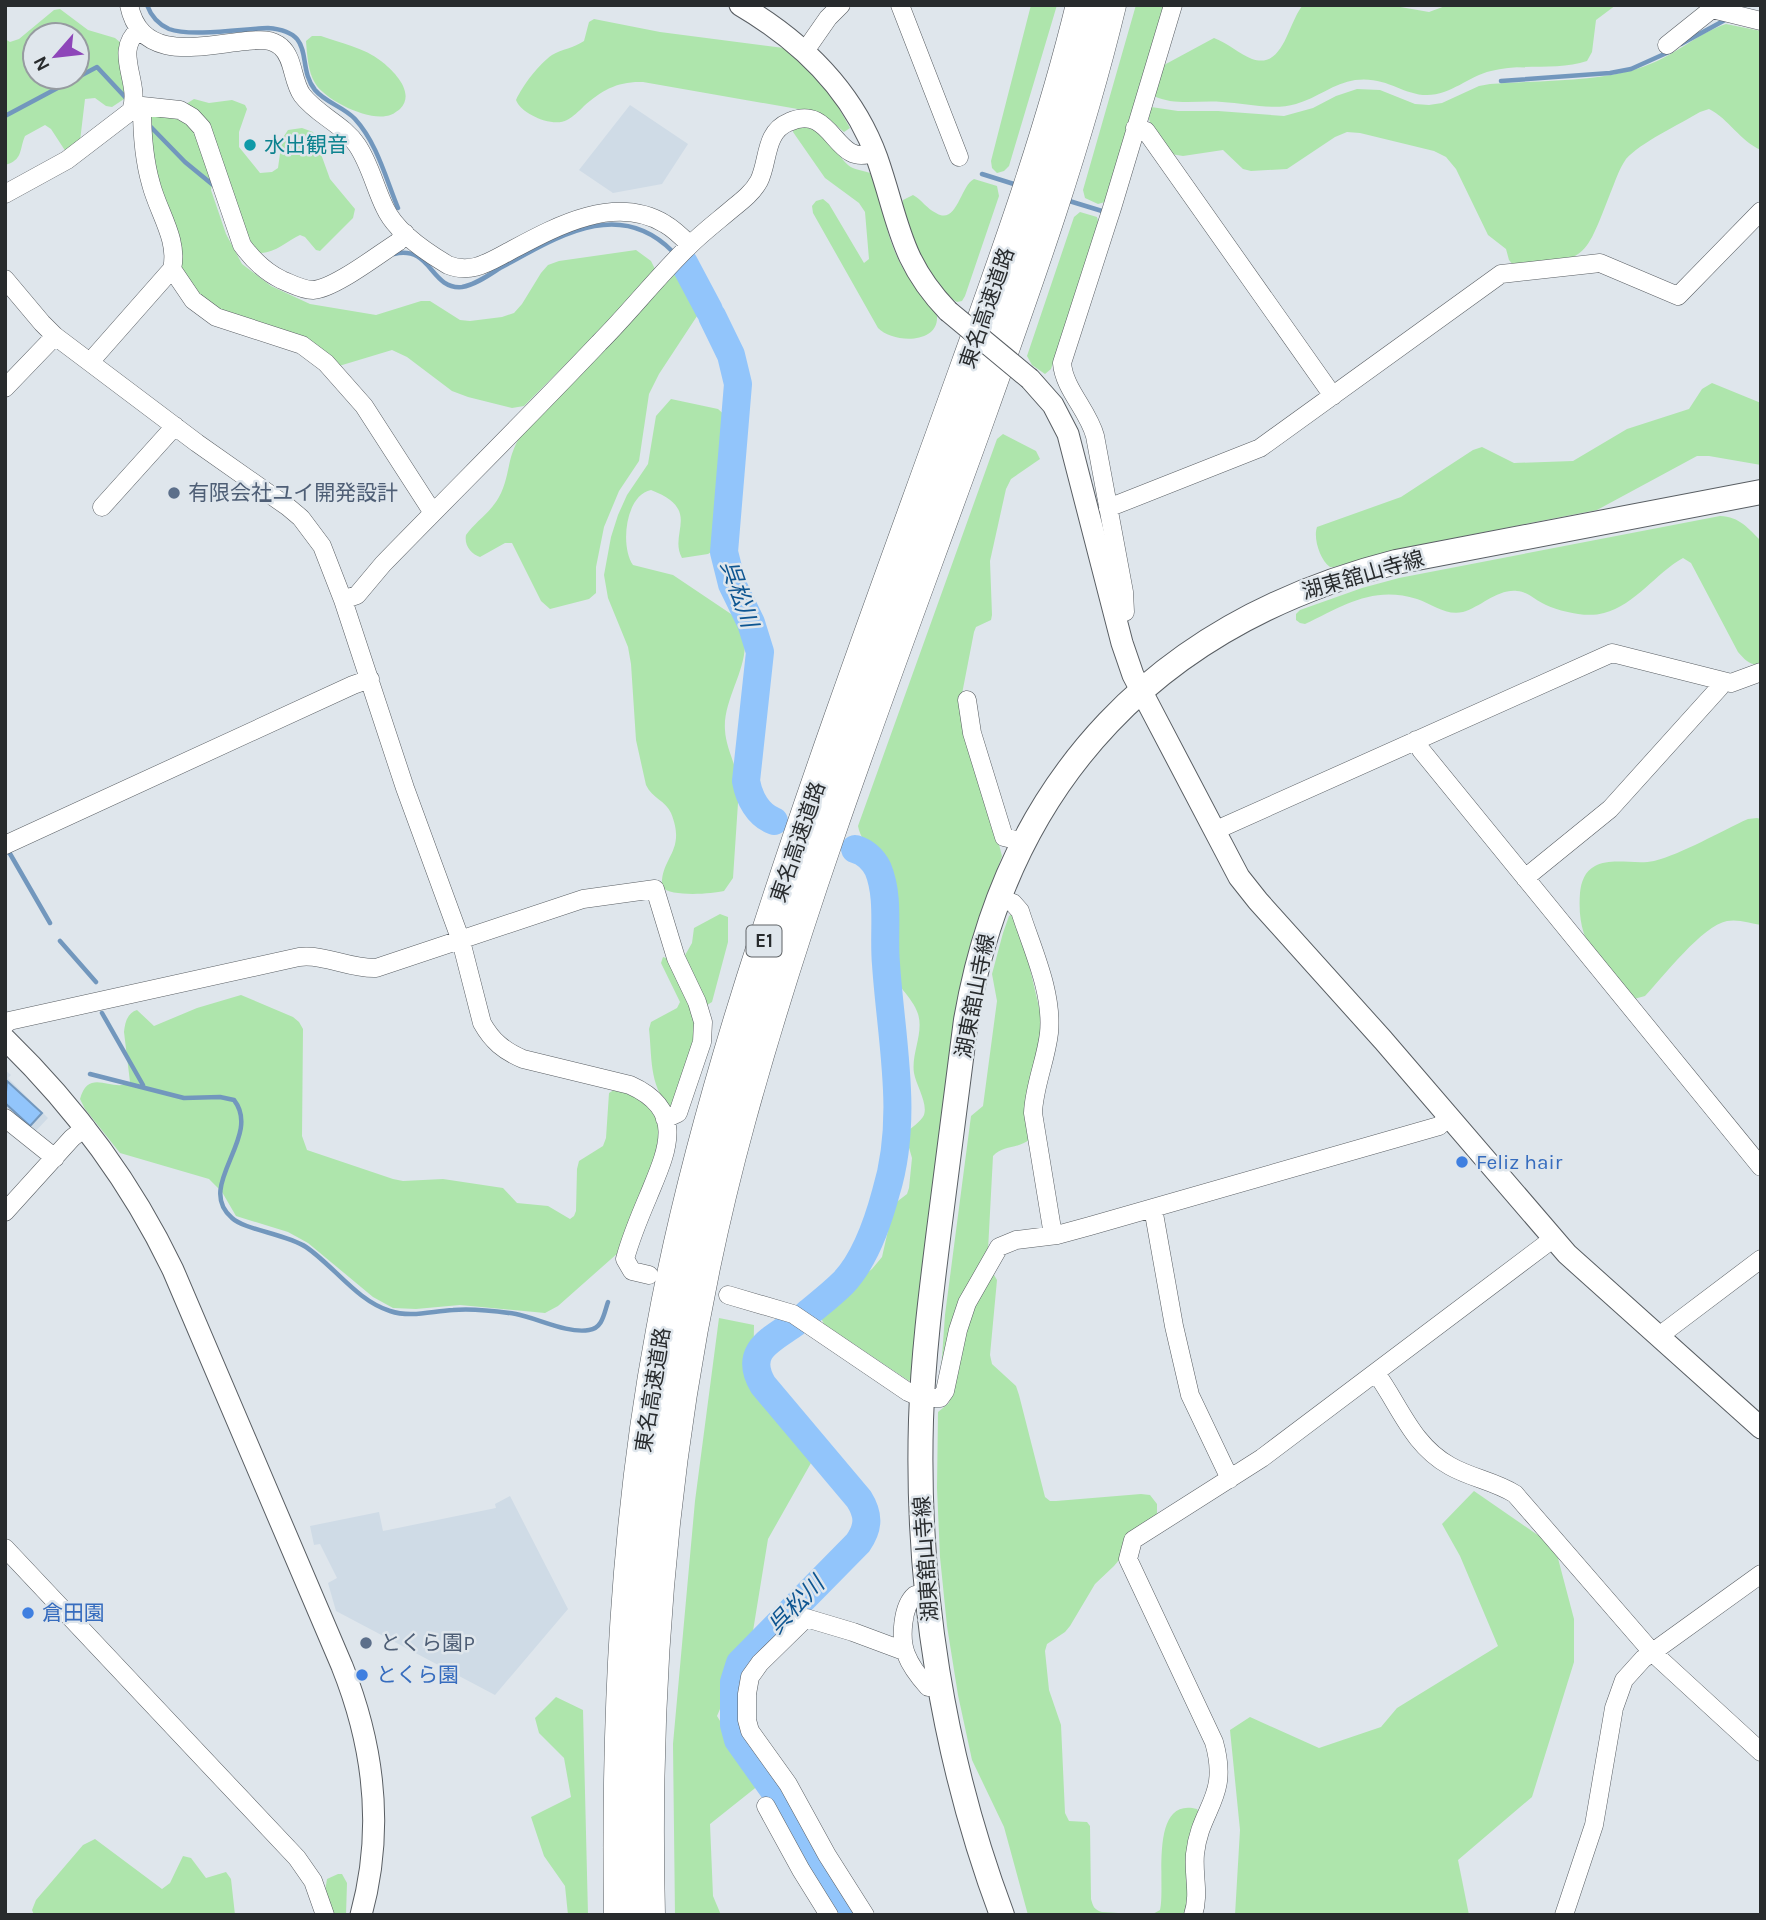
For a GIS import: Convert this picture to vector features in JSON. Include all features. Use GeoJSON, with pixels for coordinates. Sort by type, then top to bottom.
{"type":"FeatureCollection","features":[{"type":"Feature","properties":{"kind":"highway","name":"東名高速道路"},"geometry":{"type":"LineString","coordinates":[[620,1915],[622,1675],[632,1541],[646,1425],[683,1231],[713,1112],[764,942],[1002,265],[1039,154],[1082,5]]}},
{"type":"Feature","properties":{"kind":"highway","name":"東名高速道路"},"geometry":{"type":"LineString","coordinates":[[649,1915],[647,1817],[650,1675],[660,1545],[690,1334],[710,1240],[740,1118],[790,949],[841,797],[1026,286],[1066,162],[1111,5]]}},
{"type":"Feature","properties":{"kind":"main road","name":"湖東舘山寺線"},"geometry":{"type":"LineString","coordinates":[[1002,1915],[965,1801],[940,1685],[927,1594],[920,1489],[922,1398],[929,1314],[966,1020],[979,958],[998,898],[1040,812],[1076,761],[1139,690],[1183,657],[1249,616],[1296,594],[1396,562],[1761,492]]}},
{"type":"Feature","properties":{"kind":"street"},"geometry":{"type":"LineString","coordinates":[[129,5],[139,30],[153,41],[171,47],[262,40],[280,45],[286,52],[303,97],[341,127],[358,146],[389,216],[405,233],[447,265],[467,270],[486,264],[562,224],[595,214],[624,213],[652,217],[665,223],[690,245]]}},
{"type":"Feature","properties":{"kind":"street"},"geometry":{"type":"LineString","coordinates":[[740,5],[770,23],[805,51],[841,90],[874,152],[911,263],[948,311],[1030,379],[1053,405],[1068,435],[1127,659],[1139,690],[1239,877],[1589,1275],[1761,1428]]}},
{"type":"Feature","properties":{"kind":"street"},"geometry":{"type":"LineString","coordinates":[[805,51],[828,18],[841,5]]}},
{"type":"Feature","properties":{"kind":"street"},"geometry":{"type":"LineString","coordinates":[[900,5],[959,157]]}},
{"type":"Feature","properties":{"kind":"street"},"geometry":{"type":"LineString","coordinates":[[1115,615],[1125,612],[1124,592],[1093,426],[1066,380],[1062,363],[1173,5]]}},
{"type":"Feature","properties":{"kind":"street"},"geometry":{"type":"LineString","coordinates":[[1667,45],[1712,7],[1761,21]]}},
{"type":"Feature","properties":{"kind":"street"},"geometry":{"type":"LineString","coordinates":[[90,362],[172,270],[174,260],[169,234],[148,173],[127,45],[139,30]]}},
{"type":"Feature","properties":{"kind":"street"},"geometry":{"type":"LineString","coordinates":[[5,194],[75,155],[138,106],[165,107],[180,110],[197,123],[207,142],[242,244],[250,257],[262,268],[284,281],[303,289],[323,288],[398,242],[405,233]]}},
{"type":"Feature","properties":{"kind":"street"},"geometry":{"type":"LineString","coordinates":[[343,600],[357,595],[383,564],[601,341],[690,245],[754,189],[776,131],[790,121],[816,121],[851,154],[864,156],[874,152]]}},
{"type":"Feature","properties":{"kind":"street"},"geometry":{"type":"LineString","coordinates":[[1135,128],[1146,131],[1333,396]]}},
{"type":"Feature","properties":{"kind":"street"},"geometry":{"type":"LineString","coordinates":[[1108,508],[1260,448],[1501,274],[1600,263],[1678,296],[1761,211]]}},
{"type":"Feature","properties":{"kind":"street"},"geometry":{"type":"LineString","coordinates":[[172,270],[193,299],[216,317],[302,345],[326,363],[364,406],[433,513]]}},
{"type":"Feature","properties":{"kind":"street"},"geometry":{"type":"LineString","coordinates":[[5,279],[55,336],[301,518],[322,546],[461,941],[482,1023],[499,1046],[523,1059],[630,1085],[642,1091],[652,1098],[665,1119],[668,1146],[631,1237],[625,1259],[632,1271],[649,1275]]}},
{"type":"Feature","properties":{"kind":"street"},"geometry":{"type":"LineString","coordinates":[[5,388],[55,336]]}},
{"type":"Feature","properties":{"kind":"street"},"geometry":{"type":"LineString","coordinates":[[102,507],[175,426]]}},
{"type":"Feature","properties":{"kind":"street"},"geometry":{"type":"LineString","coordinates":[[1214,831],[1612,653],[1731,683],[1761,672]]}},
{"type":"Feature","properties":{"kind":"street"},"geometry":{"type":"LineString","coordinates":[[5,845],[370,679]]}},
{"type":"Feature","properties":{"kind":"street"},"geometry":{"type":"LineString","coordinates":[[1525,878],[1610,809],[1720,687],[1721,681]]}},
{"type":"Feature","properties":{"kind":"street"},"geometry":{"type":"LineString","coordinates":[[967,701],[972,733],[1004,836],[1024,842]]}},
{"type":"Feature","properties":{"kind":"street"},"geometry":{"type":"LineString","coordinates":[[1416,740],[1421,750],[1761,1167]]}},
{"type":"Feature","properties":{"kind":"street"},"geometry":{"type":"LineString","coordinates":[[5,1025],[9,1021],[299,957],[318,956],[356,967],[376,968],[583,899],[655,889],[676,958],[701,1012],[703,1025],[702,1042],[678,1113],[665,1119]]}},
{"type":"Feature","properties":{"kind":"street"},"geometry":{"type":"LineString","coordinates":[[998,898],[1013,903],[1020,911],[1047,1000],[1049,1031],[1033,1113],[1053,1235]]}},
{"type":"Feature","properties":{"kind":"street"},"geometry":{"type":"LineString","coordinates":[[703,1025],[708,1025],[715,1010]]}},
{"type":"Feature","properties":{"kind":"street"},"geometry":{"type":"LineString","coordinates":[[5,1039],[62,1098],[86,1128],[131,1192],[173,1270],[352,1691],[366,1742],[373,1795],[371,1867],[361,1915]]}},
{"type":"Feature","properties":{"kind":"street"},"geometry":{"type":"LineString","coordinates":[[728,1295],[793,1314],[908,1392],[922,1398],[936,1399],[943,1395],[967,1303],[999,1247],[1016,1240],[1053,1235],[1153,1208],[1439,1126],[1450,1117]]}},
{"type":"Feature","properties":{"kind":"street"},"geometry":{"type":"LineString","coordinates":[[5,1118],[55,1158]]}},
{"type":"Feature","properties":{"kind":"street"},"geometry":{"type":"LineString","coordinates":[[5,1212],[72,1138],[86,1128]]}},
{"type":"Feature","properties":{"kind":"street"},"geometry":{"type":"LineString","coordinates":[[1153,1208],[1174,1326],[1190,1395],[1230,1479]]}},
{"type":"Feature","properties":{"kind":"street"},"geometry":{"type":"LineString","coordinates":[[1194,1915],[1198,1899],[1195,1853],[1217,1794],[1219,1759],[1214,1742],[1128,1559],[1133,1540],[1262,1458],[1554,1238]]}},
{"type":"Feature","properties":{"kind":"street"},"geometry":{"type":"LineString","coordinates":[[1660,1338],[1761,1259]]}},
{"type":"Feature","properties":{"kind":"street"},"geometry":{"type":"LineString","coordinates":[[1376,1373],[1424,1447],[1449,1466],[1503,1486],[1514,1494],[1652,1652],[1761,1752]]}},
{"type":"Feature","properties":{"kind":"street"},"geometry":{"type":"LineString","coordinates":[[5,1548],[297,1858],[313,1881],[325,1915]]}},
{"type":"Feature","properties":{"kind":"street"},"geometry":{"type":"LineString","coordinates":[[1569,1913],[1594,1825],[1618,1694],[1632,1669],[1761,1574]]}},
{"type":"Feature","properties":{"kind":"street"},"geometry":{"type":"LineString","coordinates":[[927,1594],[915,1595],[905,1607],[904,1651],[918,1676],[928,1687],[940,1685]]}},
{"type":"Feature","properties":{"kind":"street"},"geometry":{"type":"LineString","coordinates":[[865,1915],[788,1784],[750,1731],[747,1720],[748,1685],[760,1663],[806,1618],[904,1651]]}},
{"type":"Feature","properties":{"kind":"street"},"geometry":{"type":"LineString","coordinates":[[766,1806],[829,1915]]}},
{"type":"Feature","properties":{"kind":"shaded area"},"geometry":{"type":"Polygon","coordinates":[[[630,105],[688,144],[662,184],[613,193],[579,170],[630,105]]]}},
{"type":"Feature","properties":{"kind":"shaded area"},"geometry":{"type":"Polygon","coordinates":[[[5,1070],[11,1075],[8,1078],[48,1118],[32,1135],[5,1114],[5,1070]]]}},
{"type":"Feature","properties":{"kind":"shaded area"},"geometry":{"type":"Polygon","coordinates":[[[510,1496],[568,1609],[495,1695],[336,1611],[328,1583],[337,1578],[320,1544],[314,1545],[310,1526],[379,1512],[383,1531],[496,1508],[495,1504],[510,1496]]]}},
{"type":"Feature","properties":{"kind":"green space"},"geometry":{"type":"Polygon","coordinates":[[[1031,5],[1057,5],[1009,166],[997,173],[992,168],[991,161],[1031,5]]]}},
{"type":"Feature","properties":{"kind":"green space"},"geometry":{"type":"Polygon","coordinates":[[[1136,5],[1165,5],[1105,202],[1098,204],[1085,198],[1083,190],[1136,5]]]}},
{"type":"Feature","properties":{"kind":"green space"},"geometry":{"type":"Polygon","coordinates":[[[1303,5],[1389,5],[1429,12],[1448,5],[1616,5],[1596,20],[1592,52],[1587,61],[1564,66],[1515,67],[1491,71],[1436,94],[1418,94],[1366,79],[1347,82],[1304,101],[1278,107],[1222,102],[1179,102],[1154,96],[1160,70],[1164,65],[1214,38],[1252,59],[1263,61],[1271,58],[1284,43],[1303,5]]]}},
{"type":"Feature","properties":{"kind":"green space"},"geometry":{"type":"Polygon","coordinates":[[[60,9],[76,21],[41,21],[54,10],[60,9]]]}},
{"type":"Feature","properties":{"kind":"green space"},"geometry":{"type":"Polygon","coordinates":[[[594,19],[660,32],[784,48],[801,61],[832,96],[850,128],[844,132],[829,119],[809,111],[643,82],[626,83],[604,91],[561,122],[546,121],[531,115],[516,100],[523,88],[552,55],[584,41],[589,22],[594,19]]]}},
{"type":"Feature","properties":{"kind":"green space"},"geometry":{"type":"Polygon","coordinates":[[[1726,24],[1761,31],[1761,150],[1716,113],[1709,109],[1700,112],[1650,140],[1626,159],[1587,245],[1579,253],[1556,262],[1514,266],[1506,249],[1488,235],[1456,169],[1446,157],[1434,151],[1347,132],[1287,169],[1251,171],[1243,169],[1223,150],[1183,156],[1171,154],[1152,129],[1147,112],[1151,107],[1178,111],[1284,116],[1313,108],[1357,89],[1380,90],[1415,104],[1429,105],[1442,103],[1479,86],[1490,84],[1593,78],[1632,70],[1660,60],[1726,24]]]}},
{"type":"Feature","properties":{"kind":"green space"},"geometry":{"type":"Polygon","coordinates":[[[91,31],[115,38],[121,43],[127,97],[112,107],[95,98],[85,99],[80,141],[66,152],[51,129],[45,125],[25,136],[18,157],[5,165],[5,39],[10,42],[21,37],[21,91],[91,91],[91,31]]]}},
{"type":"Feature","properties":{"kind":"green space"},"geometry":{"type":"Polygon","coordinates":[[[312,36],[321,36],[360,49],[386,65],[397,76],[404,89],[406,96],[400,109],[388,116],[368,115],[328,96],[315,83],[309,68],[306,41],[312,36]]]}},
{"type":"Feature","properties":{"kind":"green space"},"geometry":{"type":"Polygon","coordinates":[[[194,99],[209,103],[232,100],[245,105],[247,109],[239,132],[239,147],[260,173],[272,172],[278,168],[282,139],[288,130],[302,128],[313,132],[330,179],[355,209],[353,218],[320,251],[300,235],[269,252],[251,249],[186,104],[194,99]]]}},
{"type":"Feature","properties":{"kind":"green space"},"geometry":{"type":"Polygon","coordinates":[[[153,113],[178,114],[198,131],[213,176],[211,190],[226,234],[242,264],[271,286],[310,304],[376,315],[421,301],[430,301],[460,320],[470,321],[514,313],[541,273],[548,265],[559,261],[636,250],[651,261],[655,269],[595,335],[524,406],[512,408],[452,391],[407,357],[392,350],[339,366],[207,306],[180,271],[158,193],[148,118],[153,113]]]}},
{"type":"Feature","properties":{"kind":"green space"},"geometry":{"type":"Polygon","coordinates":[[[800,127],[822,135],[850,167],[870,173],[897,258],[937,316],[936,325],[931,332],[914,338],[903,338],[893,337],[878,328],[813,213],[812,206],[823,199],[829,204],[864,263],[869,259],[865,212],[859,203],[825,178],[793,132],[800,127]]]}},
{"type":"Feature","properties":{"kind":"green space"},"geometry":{"type":"Polygon","coordinates":[[[974,179],[997,186],[999,196],[965,296],[962,301],[957,302],[938,285],[920,257],[907,226],[903,200],[913,195],[943,216],[954,210],[974,179]]]}},
{"type":"Feature","properties":{"kind":"green space"},"geometry":{"type":"Polygon","coordinates":[[[1080,212],[1097,217],[1099,225],[1051,369],[1045,374],[1032,365],[1027,356],[1074,217],[1080,212]]]}},
{"type":"Feature","properties":{"kind":"green space"},"geometry":{"type":"Polygon","coordinates":[[[677,272],[686,278],[693,289],[699,313],[649,394],[639,461],[619,491],[604,527],[596,567],[596,593],[589,599],[550,609],[541,601],[512,543],[505,543],[480,557],[469,549],[466,535],[499,497],[513,450],[522,434],[677,272]]]}},
{"type":"Feature","properties":{"kind":"green space"},"geometry":{"type":"Polygon","coordinates":[[[1712,383],[1761,403],[1761,465],[1697,456],[1597,510],[1393,550],[1334,567],[1326,564],[1320,554],[1317,527],[1401,497],[1473,450],[1482,447],[1514,463],[1573,461],[1627,429],[1689,409],[1702,389],[1712,383]]]}},
{"type":"Feature","properties":{"kind":"green space"},"geometry":{"type":"Polygon","coordinates":[[[671,399],[718,409],[728,418],[717,548],[708,554],[682,558],[679,549],[680,514],[667,498],[651,490],[635,501],[630,511],[626,535],[629,557],[633,565],[673,575],[734,616],[742,629],[745,643],[740,672],[729,701],[725,730],[739,788],[733,878],[724,891],[701,894],[673,892],[662,887],[662,877],[675,846],[675,826],[669,809],[646,785],[636,740],[628,647],[608,598],[604,575],[618,515],[627,495],[648,464],[656,416],[671,399]]]}},
{"type":"Feature","properties":{"kind":"green space"},"geometry":{"type":"Polygon","coordinates":[[[1003,434],[1036,451],[1040,459],[1011,479],[1006,489],[990,561],[991,620],[976,627],[974,632],[961,699],[1002,856],[978,924],[961,986],[912,1379],[909,1381],[824,1324],[819,1314],[872,1269],[882,1257],[894,1204],[907,1194],[909,1188],[912,1158],[905,1134],[920,1120],[925,1110],[914,1066],[919,1036],[918,1014],[899,985],[891,963],[890,898],[886,877],[863,840],[858,826],[997,439],[1003,434]]]}},
{"type":"Feature","properties":{"kind":"green space"},"geometry":{"type":"Polygon","coordinates":[[[1720,516],[1738,521],[1761,541],[1761,664],[1745,660],[1738,652],[1691,563],[1683,558],[1626,603],[1604,613],[1582,615],[1567,612],[1546,605],[1525,593],[1510,591],[1457,613],[1439,609],[1417,599],[1386,594],[1346,604],[1305,624],[1296,620],[1296,614],[1300,610],[1399,578],[1720,516]]]}},
{"type":"Feature","properties":{"kind":"green space"},"geometry":{"type":"Polygon","coordinates":[[[1748,819],[1761,819],[1761,925],[1735,920],[1717,925],[1695,942],[1645,996],[1634,999],[1593,952],[1582,927],[1581,889],[1586,874],[1601,863],[1647,862],[1665,858],[1748,819]]]}},
{"type":"Feature","properties":{"kind":"green space"},"geometry":{"type":"Polygon","coordinates":[[[720,914],[728,917],[728,942],[712,1002],[707,1005],[684,957],[692,943],[694,928],[720,914]]]}},
{"type":"Feature","properties":{"kind":"green space"},"geometry":{"type":"Polygon","coordinates":[[[1012,914],[1026,952],[1042,1020],[1030,1139],[1001,1150],[993,1156],[988,1250],[941,1371],[945,1315],[971,1116],[983,1106],[997,1001],[992,974],[1003,933],[1012,914]]]}},
{"type":"Feature","properties":{"kind":"green space"},"geometry":{"type":"Polygon","coordinates":[[[663,957],[669,959],[692,1005],[697,1031],[674,1105],[669,1106],[655,1080],[649,1029],[651,1022],[677,1008],[680,1002],[661,963],[663,957]]]}},
{"type":"Feature","properties":{"kind":"green space"},"geometry":{"type":"Polygon","coordinates":[[[241,995],[293,1017],[303,1029],[302,1136],[307,1150],[393,1179],[443,1179],[503,1188],[517,1203],[548,1206],[570,1219],[576,1211],[579,1161],[603,1146],[606,1138],[609,1093],[614,1090],[628,1092],[647,1104],[659,1122],[661,1144],[619,1252],[558,1306],[545,1313],[460,1305],[393,1308],[373,1297],[308,1243],[288,1232],[236,1216],[222,1192],[209,1179],[120,1153],[80,1099],[89,1084],[95,1082],[123,1085],[130,1082],[124,1032],[129,1016],[137,1010],[154,1026],[197,1008],[241,995]]]}},
{"type":"Feature","properties":{"kind":"green space"},"geometry":{"type":"Polygon","coordinates":[[[991,1275],[997,1280],[990,1355],[992,1364],[1016,1386],[1045,1497],[1056,1501],[1141,1494],[1150,1495],[1157,1504],[1157,1515],[1114,1566],[1095,1584],[1070,1626],[1047,1644],[1045,1651],[1049,1690],[1061,1725],[1065,1813],[1069,1821],[1087,1822],[1090,1826],[1092,1904],[1102,1912],[1151,1915],[1028,1915],[1004,1827],[972,1760],[947,1626],[940,1557],[938,1412],[949,1403],[967,1318],[991,1275]]]}},
{"type":"Feature","properties":{"kind":"green space"},"geometry":{"type":"Polygon","coordinates":[[[719,1318],[754,1325],[753,1383],[811,1463],[768,1539],[753,1631],[717,1716],[759,1785],[710,1824],[713,1896],[721,1915],[675,1915],[673,1744],[695,1501],[719,1318]]]}},
{"type":"Feature","properties":{"kind":"green space"},"geometry":{"type":"Polygon","coordinates":[[[1474,1491],[1555,1547],[1574,1619],[1574,1662],[1532,1797],[1458,1860],[1469,1915],[1235,1915],[1240,1830],[1230,1730],[1250,1717],[1319,1748],[1381,1727],[1397,1708],[1498,1646],[1460,1556],[1442,1524],[1474,1491]]]}},
{"type":"Feature","properties":{"kind":"green space"},"geometry":{"type":"Polygon","coordinates":[[[556,1697],[583,1710],[588,1915],[568,1915],[565,1886],[544,1856],[531,1817],[571,1797],[564,1758],[539,1733],[535,1718],[556,1697]]]}},
{"type":"Feature","properties":{"kind":"green space"},"geometry":{"type":"Polygon","coordinates":[[[1182,1809],[1197,1809],[1200,1814],[1187,1915],[1151,1915],[1160,1910],[1165,1829],[1171,1816],[1182,1809]]]}},
{"type":"Feature","properties":{"kind":"green space"},"geometry":{"type":"Polygon","coordinates":[[[95,1839],[162,1889],[170,1883],[183,1856],[191,1858],[206,1878],[226,1872],[231,1879],[235,1915],[34,1915],[32,1910],[36,1900],[83,1845],[95,1839]]]}},
{"type":"Feature","properties":{"kind":"green space"},"geometry":{"type":"Polygon","coordinates":[[[342,1874],[347,1883],[346,1915],[333,1915],[325,1891],[327,1879],[342,1874]]]}},
{"type":"Feature","properties":{"kind":"water"},"geometry":{"type":"Polygon","coordinates":[[[7,1081],[42,1113],[30,1126],[5,1103],[7,1081]]]}},
{"type":"Feature","properties":{"kind":"waterway"},"geometry":{"type":"LineString","coordinates":[[147,5],[158,22],[178,31],[268,28],[294,36],[300,43],[309,80],[315,90],[351,115],[363,129],[380,162],[398,208]]}},
{"type":"Feature","properties":{"kind":"waterway"},"geometry":{"type":"LineString","coordinates":[[1681,44],[1725,20]]}},
{"type":"Feature","properties":{"kind":"waterway"},"geometry":{"type":"LineString","coordinates":[[1501,81],[1610,73],[1631,69],[1671,51]]}},
{"type":"Feature","properties":{"kind":"waterway"},"geometry":{"type":"LineString","coordinates":[[5,116],[97,67],[125,97]]}},
{"type":"Feature","properties":{"kind":"waterway"},"geometry":{"type":"LineString","coordinates":[[148,124],[185,162],[213,185]]}},
{"type":"Feature","properties":{"kind":"waterway"},"geometry":{"type":"LineString","coordinates":[[982,174],[1017,185]]}},
{"type":"Feature","properties":{"kind":"waterway"},"geometry":{"type":"LineString","coordinates":[[1066,200],[1102,211]]}},
{"type":"Feature","properties":{"kind":"waterway"},"geometry":{"type":"LineString","coordinates":[[394,254],[407,253],[416,256],[443,282],[462,287],[477,282],[542,245],[586,228],[630,226],[651,235],[672,251]]}},
{"type":"Feature","properties":{"kind":"waterway","name":"呉松川"},"geometry":{"type":"LineString","coordinates":[[684,263],[709,310]]}},
{"type":"Feature","properties":{"kind":"waterway","name":"呉松川"},"geometry":{"type":"LineString","coordinates":[[712,316],[731,355],[738,384],[724,552],[732,584],[751,623],[760,652],[746,781],[755,805],[763,815],[774,821]]}},
{"type":"Feature","properties":{"kind":"waterway","name":"呉松川"},"geometry":{"type":"LineString","coordinates":[[807,1314],[843,1283],[864,1252],[886,1192],[896,1135],[897,1078],[885,952],[884,892],[876,865],[855,849]]}},
{"type":"Feature","properties":{"kind":"waterway"},"geometry":{"type":"LineString","coordinates":[[9,852],[50,923]]}},
{"type":"Feature","properties":{"kind":"waterway"},"geometry":{"type":"LineString","coordinates":[[60,941],[96,982]]}},
{"type":"Feature","properties":{"kind":"waterway"},"geometry":{"type":"LineString","coordinates":[[102,1013],[143,1085]]}},
{"type":"Feature","properties":{"kind":"waterway"},"geometry":{"type":"LineString","coordinates":[[90,1074],[184,1098],[220,1097],[234,1100],[241,1114],[241,1130],[220,1191],[222,1205],[238,1222],[306,1247],[356,1291],[378,1306],[406,1314],[461,1309],[501,1312],[581,1331],[597,1326],[608,1302]]}},
{"type":"Feature","properties":{"kind":"waterway","name":"呉松川"},"geometry":{"type":"LineString","coordinates":[[795,1323],[762,1348],[756,1363],[758,1373],[763,1385],[859,1499],[865,1510],[866,1526],[858,1543],[740,1663],[734,1682],[734,1725],[738,1740],[775,1792],[814,1863],[847,1915]]}},
{"type":"Feature","properties":{"kind":"place","name":"水出観音"},"geometry":{"type":"Point","coordinates":[250,145]}},
{"type":"Feature","properties":{"kind":"place","name":"有限会社ユイ開発設計"},"geometry":{"type":"Point","coordinates":[174,493]}},
{"type":"Feature","properties":{"kind":"place","name":"Feliz hair"},"geometry":{"type":"Point","coordinates":[1462,1162]}},
{"type":"Feature","properties":{"kind":"place","name":"倉田園"},"geometry":{"type":"Point","coordinates":[28,1613]}},
{"type":"Feature","properties":{"kind":"place","name":"とくら園P"},"geometry":{"type":"Point","coordinates":[366,1643]}},
{"type":"Feature","properties":{"kind":"place","name":"とくら園"},"geometry":{"type":"Point","coordinates":[362,1675]}}]}
